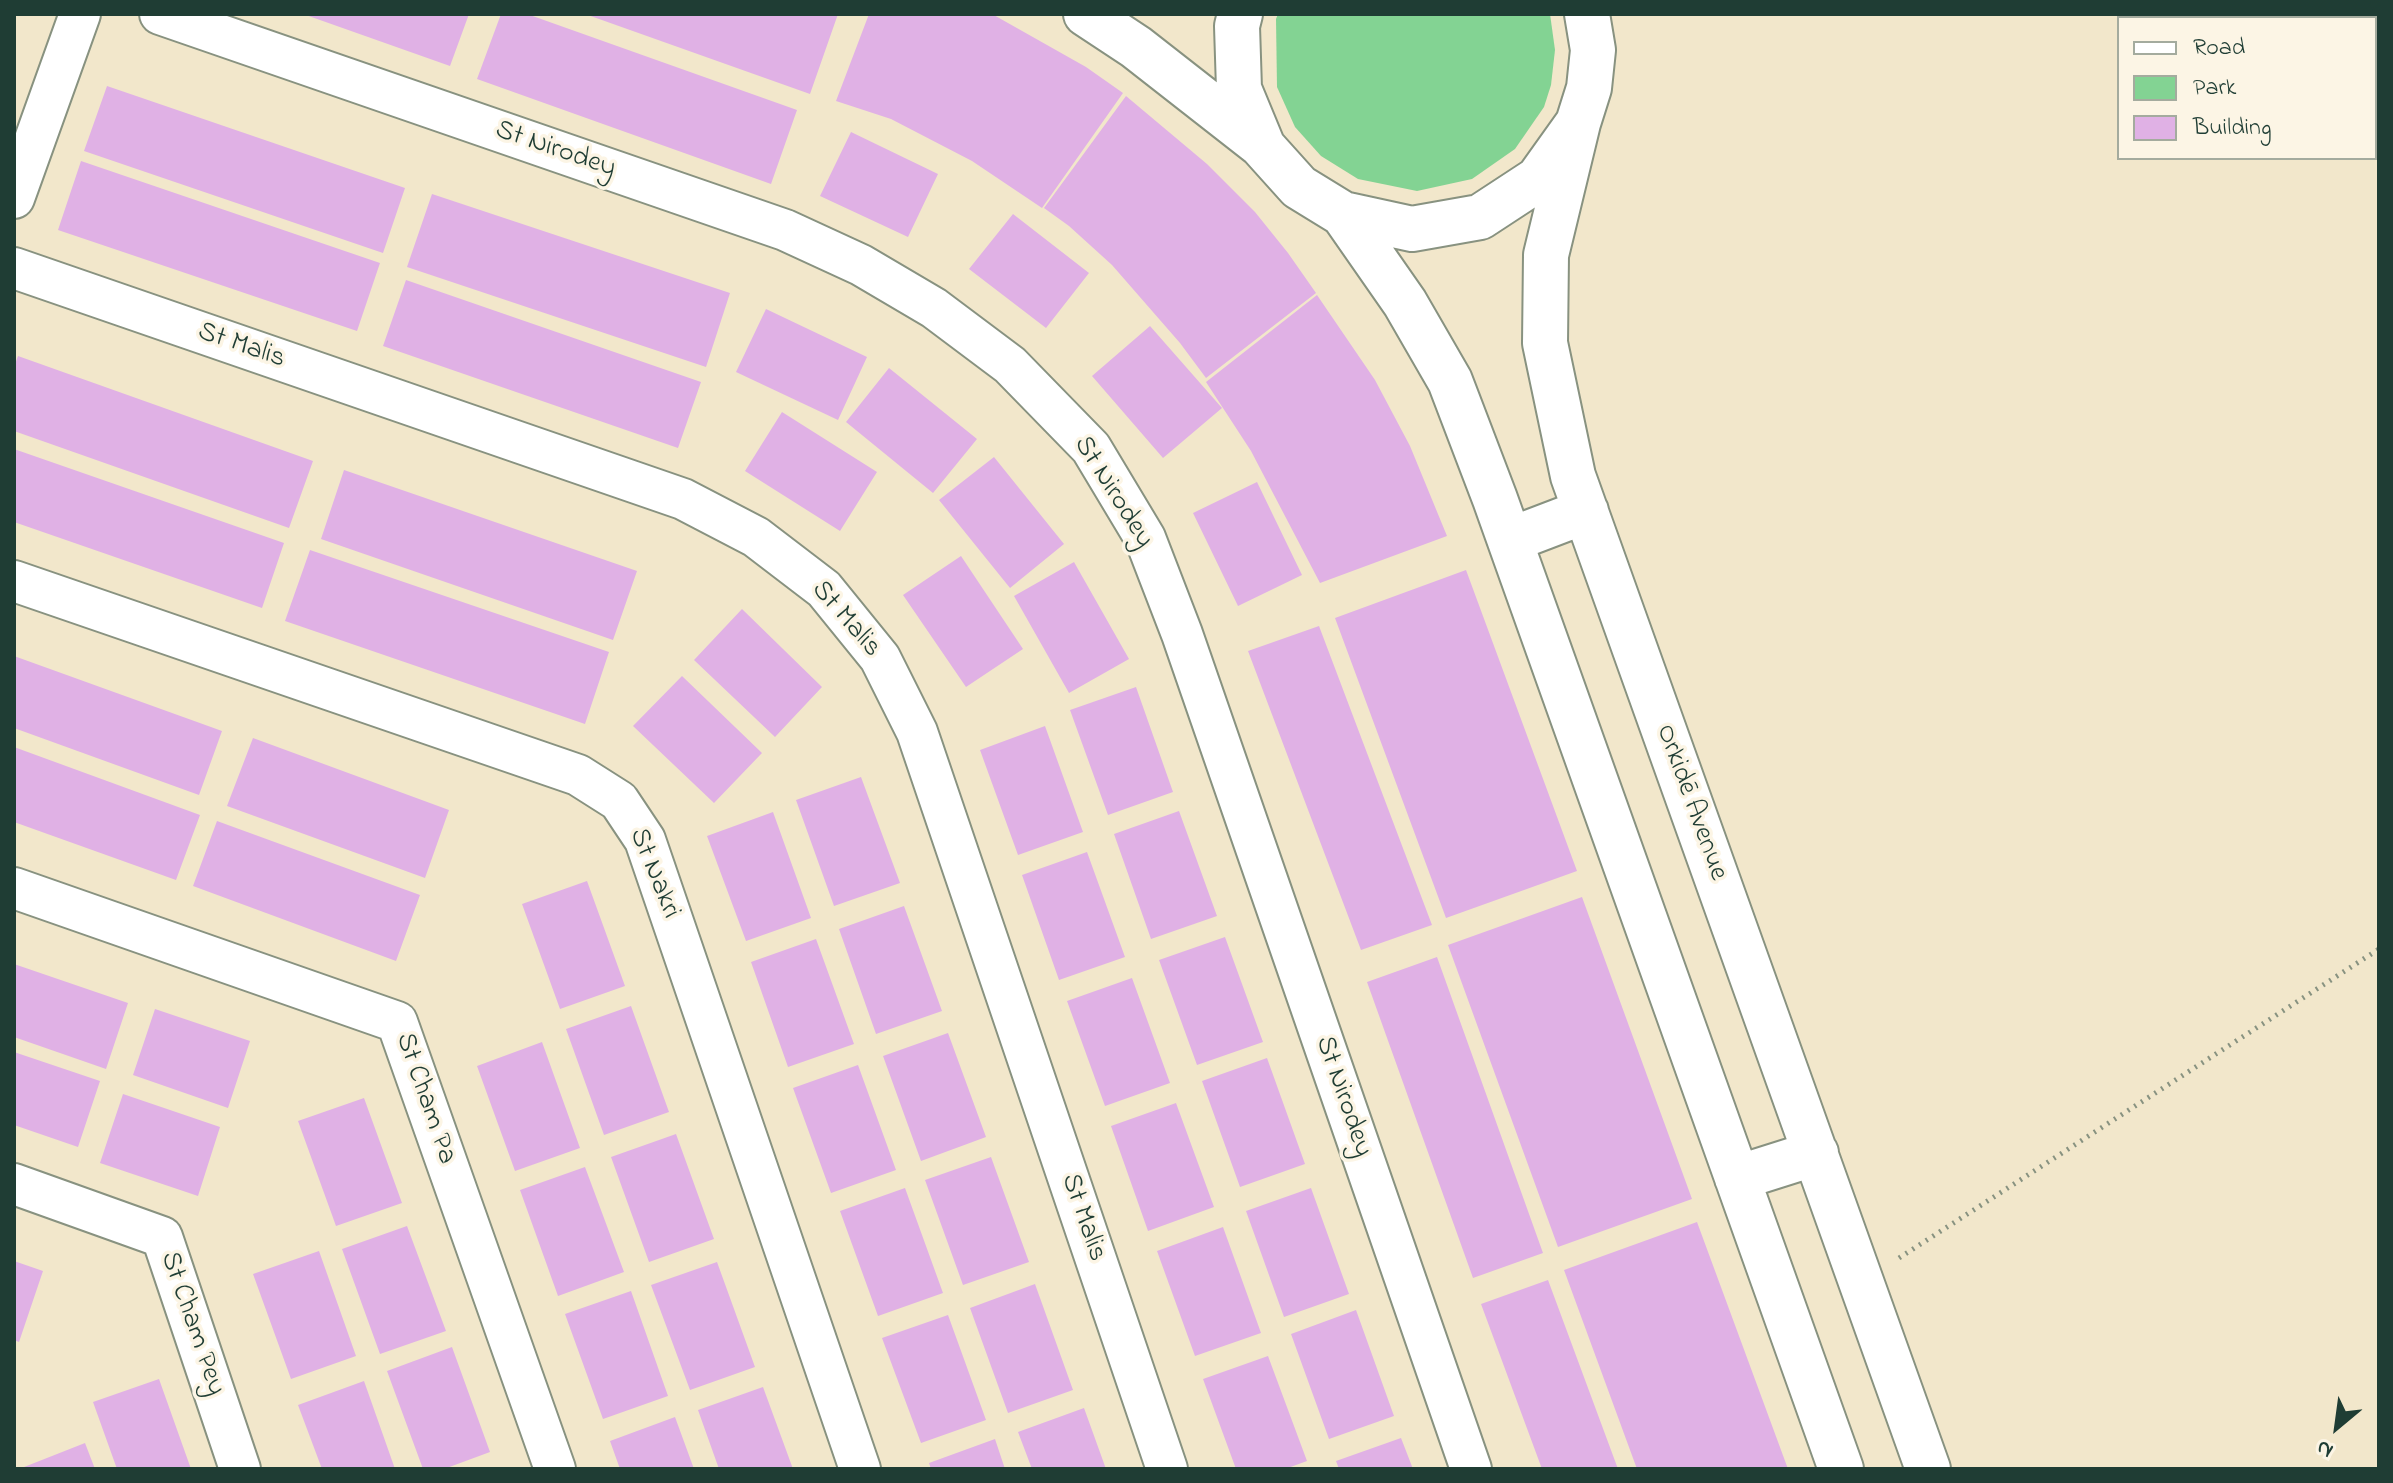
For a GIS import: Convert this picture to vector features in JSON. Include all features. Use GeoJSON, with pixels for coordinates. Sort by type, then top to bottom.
{"type":"FeatureCollection","features":[{"type":"Feature","properties":{"kind":"street"},"geometry":{"type":"LineString","coordinates":[[14,198],[80,14]]}},
{"type":"Feature","properties":{"kind":"street","name":"St Nirodey"},"geometry":{"type":"LineString","coordinates":[[160,14],[785,230],[861,265],[934,308],[1010,365],[1091,448],[1145,538],[1182,634],[1471,1469]]}},
{"type":"Feature","properties":{"kind":"street"},"geometry":{"type":"LineString","coordinates":[[1086,14],[1136,47],[1263,147],[1299,187],[1343,214],[1412,229],[1480,217],[1538,179],[1578,123]]}},
{"type":"Feature","properties":{"kind":"street"},"geometry":{"type":"LineString","coordinates":[[1240,14],[1237,26],[1239,89],[1263,147]]}},
{"type":"Feature","properties":{"kind":"street"},"geometry":{"type":"LineString","coordinates":[[1590,32],[1616,14]]}},
{"type":"Feature","properties":{"kind":"street","name":"Orkidē Avenue"},"geometry":{"type":"LineString","coordinates":[[1590,32],[1589,88],[1546,255],[1545,343],[1573,476],[1928,1469]]}},
{"type":"Feature","properties":{"kind":"street"},"geometry":{"type":"LineString","coordinates":[[1343,214],[1405,303],[1450,381],[1510,540],[1841,1469]]}},
{"type":"Feature","properties":{"kind":"street","name":"St Malis"},"geometry":{"type":"LineString","coordinates":[[14,268],[683,499],[756,537],[824,589],[880,658],[917,732],[1167,1469]]}},
{"type":"Feature","properties":{"kind":"street"},"geometry":{"type":"LineString","coordinates":[[1510,540],[1586,511]]}},
{"type":"Feature","properties":{"kind":"street","name":"St Nakri"},"geometry":{"type":"LineString","coordinates":[[14,581],[578,775],[619,801],[645,840],[860,1469]]}},
{"type":"Feature","properties":{"kind":"street","name":"St Cham Pa"},"geometry":{"type":"LineString","coordinates":[[14,888],[397,1022],[555,1469]]}},
{"type":"Feature","properties":{"kind":"street"},"geometry":{"type":"LineString","coordinates":[[1737,1178],[1816,1153]]}},
{"type":"Feature","properties":{"kind":"street","name":"St Cham Pey"},"geometry":{"type":"LineString","coordinates":[[14,1184],[162,1237],[240,1469]]}},
{"type":"Feature","properties":{"kind":"path"},"geometry":{"type":"LineString","coordinates":[[1861,1282],[2379,949]]}},
{"type":"Feature","properties":{"kind":"green space"},"geometry":{"type":"Polygon","coordinates":[[[1278,14],[1550,14],[1555,50],[1551,85],[1544,107],[1515,149],[1472,179],[1417,191],[1358,179],[1321,156],[1295,127],[1277,87],[1278,14]]]}},
{"type":"Feature","properties":{"kind":"building"},"geometry":{"type":"Polygon","coordinates":[[[303,14],[469,14],[450,66],[303,14]]]}},
{"type":"Feature","properties":{"kind":"building"},"geometry":{"type":"Polygon","coordinates":[[[501,14],[527,14],[797,110],[771,184],[477,79],[501,14]]]}},
{"type":"Feature","properties":{"kind":"building"},"geometry":{"type":"Polygon","coordinates":[[[585,14],[838,14],[810,94],[585,14]]]}},
{"type":"Feature","properties":{"kind":"building"},"geometry":{"type":"Polygon","coordinates":[[[869,14],[992,14],[1086,67],[1123,93],[1042,208],[972,161],[891,119],[836,101],[869,14]]]}},
{"type":"Feature","properties":{"kind":"building"},"geometry":{"type":"Polygon","coordinates":[[[107,86],[405,188],[383,253],[84,151],[107,86]]]}},
{"type":"Feature","properties":{"kind":"building"},"geometry":{"type":"Polygon","coordinates":[[[1126,96],[1207,164],[1255,212],[1316,293],[1206,378],[1112,265],[1044,208],[1126,96]]]}},
{"type":"Feature","properties":{"kind":"building"},"geometry":{"type":"Polygon","coordinates":[[[851,132],[938,174],[908,237],[820,196],[851,132]]]}},
{"type":"Feature","properties":{"kind":"building"},"geometry":{"type":"Polygon","coordinates":[[[81,161],[380,263],[357,331],[58,230],[81,161]]]}},
{"type":"Feature","properties":{"kind":"building"},"geometry":{"type":"Polygon","coordinates":[[[432,194],[730,293],[706,367],[407,267],[432,194]]]}},
{"type":"Feature","properties":{"kind":"building"},"geometry":{"type":"Polygon","coordinates":[[[1013,214],[1089,273],[1046,328],[969,269],[1013,214]]]}},
{"type":"Feature","properties":{"kind":"building"},"geometry":{"type":"Polygon","coordinates":[[[406,280],[701,382],[678,448],[383,346],[406,280]]]}},
{"type":"Feature","properties":{"kind":"building"},"geometry":{"type":"Polygon","coordinates":[[[1317,295],[1375,380],[1410,446],[1447,536],[1320,583],[1251,451],[1206,382],[1317,295]]]}},
{"type":"Feature","properties":{"kind":"building"},"geometry":{"type":"Polygon","coordinates":[[[766,309],[867,357],[838,420],[736,372],[766,309]]]}},
{"type":"Feature","properties":{"kind":"building"},"geometry":{"type":"Polygon","coordinates":[[[1150,326],[1222,408],[1163,458],[1092,376],[1150,326]]]}},
{"type":"Feature","properties":{"kind":"building"},"geometry":{"type":"Polygon","coordinates":[[[18,356],[313,461],[289,528],[14,431],[14,367],[18,356]]]}},
{"type":"Feature","properties":{"kind":"building"},"geometry":{"type":"Polygon","coordinates":[[[889,368],[977,439],[933,493],[846,422],[889,368]]]}},
{"type":"Feature","properties":{"kind":"building"},"geometry":{"type":"Polygon","coordinates":[[[782,412],[877,472],[840,531],[745,471],[782,412]]]}},
{"type":"Feature","properties":{"kind":"building"},"geometry":{"type":"Polygon","coordinates":[[[14,449],[284,543],[262,608],[14,522],[14,449]]]}},
{"type":"Feature","properties":{"kind":"building"},"geometry":{"type":"Polygon","coordinates":[[[994,457],[1064,544],[1010,588],[939,500],[994,457]]]}},
{"type":"Feature","properties":{"kind":"building"},"geometry":{"type":"Polygon","coordinates":[[[344,470],[637,571],[613,640],[321,539],[344,470]]]}},
{"type":"Feature","properties":{"kind":"building"},"geometry":{"type":"Polygon","coordinates":[[[1257,482],[1302,575],[1238,606],[1193,513],[1257,482]]]}},
{"type":"Feature","properties":{"kind":"building"},"geometry":{"type":"Polygon","coordinates":[[[310,550],[609,652],[585,724],[285,621],[310,550]]]}},
{"type":"Feature","properties":{"kind":"building"},"geometry":{"type":"Polygon","coordinates":[[[961,556],[1023,649],[966,687],[903,595],[961,556]]]}},
{"type":"Feature","properties":{"kind":"building"},"geometry":{"type":"Polygon","coordinates":[[[1074,562],[1129,659],[1069,693],[1014,596],[1074,562]]]}},
{"type":"Feature","properties":{"kind":"building"},"geometry":{"type":"Polygon","coordinates":[[[1466,570],[1577,871],[1446,918],[1335,618],[1466,570]]]}},
{"type":"Feature","properties":{"kind":"building"},"geometry":{"type":"Polygon","coordinates":[[[742,609],[822,687],[775,737],[694,660],[742,609]]]}},
{"type":"Feature","properties":{"kind":"building"},"geometry":{"type":"Polygon","coordinates":[[[1319,626],[1432,925],[1361,950],[1248,651],[1319,626]]]}},
{"type":"Feature","properties":{"kind":"building"},"geometry":{"type":"Polygon","coordinates":[[[14,656],[222,731],[199,795],[14,728],[14,656]]]}},
{"type":"Feature","properties":{"kind":"building"},"geometry":{"type":"Polygon","coordinates":[[[682,676],[762,753],[714,803],[633,726],[682,676]]]}},
{"type":"Feature","properties":{"kind":"building"},"geometry":{"type":"Polygon","coordinates":[[[1136,687],[1173,792],[1108,815],[1070,710],[1136,687]]]}},
{"type":"Feature","properties":{"kind":"building"},"geometry":{"type":"Polygon","coordinates":[[[1045,726],[1083,832],[1018,855],[980,750],[1045,726]]]}},
{"type":"Feature","properties":{"kind":"building"},"geometry":{"type":"Polygon","coordinates":[[[253,738],[449,810],[425,878],[227,806],[253,738]]]}},
{"type":"Feature","properties":{"kind":"building"},"geometry":{"type":"Polygon","coordinates":[[[14,747],[200,815],[176,880],[14,822],[14,747]]]}},
{"type":"Feature","properties":{"kind":"building"},"geometry":{"type":"Polygon","coordinates":[[[861,777],[900,883],[834,906],[796,800],[861,777]]]}},
{"type":"Feature","properties":{"kind":"building"},"geometry":{"type":"Polygon","coordinates":[[[1179,811],[1217,916],[1151,939],[1114,834],[1179,811]]]}},
{"type":"Feature","properties":{"kind":"building"},"geometry":{"type":"Polygon","coordinates":[[[773,812],[811,918],[746,941],[707,836],[773,812]]]}},
{"type":"Feature","properties":{"kind":"building"},"geometry":{"type":"Polygon","coordinates":[[[217,821],[420,895],[396,961],[193,886],[217,821]]]}},
{"type":"Feature","properties":{"kind":"building"},"geometry":{"type":"Polygon","coordinates":[[[1087,852],[1125,957],[1059,980],[1022,875],[1087,852]]]}},
{"type":"Feature","properties":{"kind":"building"},"geometry":{"type":"Polygon","coordinates":[[[587,881],[625,986],[560,1009],[522,904],[587,881]]]}},
{"type":"Feature","properties":{"kind":"building"},"geometry":{"type":"Polygon","coordinates":[[[1582,897],[1692,1199],[1558,1247],[1448,945],[1582,897]]]}},
{"type":"Feature","properties":{"kind":"building"},"geometry":{"type":"Polygon","coordinates":[[[904,906],[942,1011],[876,1034],[839,929],[904,906]]]}},
{"type":"Feature","properties":{"kind":"building"},"geometry":{"type":"Polygon","coordinates":[[[1225,937],[1263,1042],[1197,1065],[1159,960],[1225,937]]]}},
{"type":"Feature","properties":{"kind":"building"},"geometry":{"type":"Polygon","coordinates":[[[816,939],[854,1044],[788,1067],[751,962],[816,939]]]}},
{"type":"Feature","properties":{"kind":"building"},"geometry":{"type":"Polygon","coordinates":[[[1437,957],[1543,1253],[1473,1278],[1367,982],[1437,957]]]}},
{"type":"Feature","properties":{"kind":"building"},"geometry":{"type":"Polygon","coordinates":[[[14,964],[128,1003],[106,1069],[14,1037],[14,964]]]}},
{"type":"Feature","properties":{"kind":"building"},"geometry":{"type":"Polygon","coordinates":[[[1132,978],[1170,1083],[1105,1106],[1067,1001],[1132,978]]]}},
{"type":"Feature","properties":{"kind":"building"},"geometry":{"type":"Polygon","coordinates":[[[631,1006],[669,1112],[604,1135],[566,1029],[631,1006]]]}},
{"type":"Feature","properties":{"kind":"building"},"geometry":{"type":"Polygon","coordinates":[[[155,1009],[250,1041],[228,1108],[133,1075],[155,1009]]]}},
{"type":"Feature","properties":{"kind":"building"},"geometry":{"type":"Polygon","coordinates":[[[948,1033],[986,1137],[921,1161],[883,1056],[948,1033]]]}},
{"type":"Feature","properties":{"kind":"building"},"geometry":{"type":"Polygon","coordinates":[[[542,1042],[580,1148],[515,1171],[477,1066],[542,1042]]]}},
{"type":"Feature","properties":{"kind":"building"},"geometry":{"type":"Polygon","coordinates":[[[14,1052],[100,1081],[78,1147],[14,1125],[14,1052]]]}},
{"type":"Feature","properties":{"kind":"building"},"geometry":{"type":"Polygon","coordinates":[[[1267,1058],[1305,1164],[1240,1187],[1202,1081],[1267,1058]]]}},
{"type":"Feature","properties":{"kind":"building"},"geometry":{"type":"Polygon","coordinates":[[[858,1065],[896,1170],[831,1193],[793,1088],[858,1065]]]}},
{"type":"Feature","properties":{"kind":"building"},"geometry":{"type":"Polygon","coordinates":[[[123,1094],[220,1127],[198,1196],[100,1163],[123,1094]]]}},
{"type":"Feature","properties":{"kind":"building"},"geometry":{"type":"Polygon","coordinates":[[[364,1098],[402,1203],[336,1226],[298,1121],[364,1098]]]}},
{"type":"Feature","properties":{"kind":"building"},"geometry":{"type":"Polygon","coordinates":[[[1176,1103],[1214,1207],[1148,1231],[1111,1126],[1176,1103]]]}},
{"type":"Feature","properties":{"kind":"building"},"geometry":{"type":"Polygon","coordinates":[[[676,1134],[714,1239],[649,1262],[611,1157],[676,1134]]]}},
{"type":"Feature","properties":{"kind":"building"},"geometry":{"type":"Polygon","coordinates":[[[991,1157],[1029,1262],[963,1285],[925,1180],[991,1157]]]}},
{"type":"Feature","properties":{"kind":"building"},"geometry":{"type":"Polygon","coordinates":[[[585,1167],[624,1272],[558,1296],[520,1190],[585,1167]]]}},
{"type":"Feature","properties":{"kind":"building"},"geometry":{"type":"Polygon","coordinates":[[[905,1188],[943,1293],[878,1316],[840,1211],[905,1188]]]}},
{"type":"Feature","properties":{"kind":"building"},"geometry":{"type":"Polygon","coordinates":[[[1311,1188],[1349,1294],[1284,1317],[1246,1211],[1311,1188]]]}},
{"type":"Feature","properties":{"kind":"building"},"geometry":{"type":"Polygon","coordinates":[[[1697,1222],[1788,1469],[1637,1469],[1564,1270],[1697,1222]]]}},
{"type":"Feature","properties":{"kind":"building"},"geometry":{"type":"Polygon","coordinates":[[[407,1226],[446,1331],[380,1354],[342,1249],[407,1226]]]}},
{"type":"Feature","properties":{"kind":"building"},"geometry":{"type":"Polygon","coordinates":[[[1223,1227],[1261,1333],[1195,1356],[1157,1251],[1223,1227]]]}},
{"type":"Feature","properties":{"kind":"building"},"geometry":{"type":"Polygon","coordinates":[[[319,1251],[356,1356],[291,1379],[253,1274],[319,1251]]]}},
{"type":"Feature","properties":{"kind":"building"},"geometry":{"type":"Polygon","coordinates":[[[14,1261],[43,1271],[19,1342],[14,1340],[14,1261]]]}},
{"type":"Feature","properties":{"kind":"building"},"geometry":{"type":"Polygon","coordinates":[[[717,1262],[755,1367],[690,1390],[651,1285],[717,1262]]]}},
{"type":"Feature","properties":{"kind":"building"},"geometry":{"type":"Polygon","coordinates":[[[1548,1280],[1618,1469],[1542,1469],[1481,1304],[1548,1280]]]}},
{"type":"Feature","properties":{"kind":"building"},"geometry":{"type":"Polygon","coordinates":[[[1035,1284],[1073,1390],[1008,1413],[970,1308],[1035,1284]]]}},
{"type":"Feature","properties":{"kind":"building"},"geometry":{"type":"Polygon","coordinates":[[[631,1291],[668,1396],[603,1419],[565,1314],[631,1291]]]}},
{"type":"Feature","properties":{"kind":"building"},"geometry":{"type":"Polygon","coordinates":[[[1356,1310],[1394,1416],[1329,1439],[1291,1334],[1356,1310]]]}},
{"type":"Feature","properties":{"kind":"building"},"geometry":{"type":"Polygon","coordinates":[[[948,1315],[986,1420],[921,1443],[882,1338],[948,1315]]]}},
{"type":"Feature","properties":{"kind":"building"},"geometry":{"type":"Polygon","coordinates":[[[452,1347],[490,1452],[444,1469],[423,1469],[387,1371],[452,1347]]]}},
{"type":"Feature","properties":{"kind":"building"},"geometry":{"type":"Polygon","coordinates":[[[1268,1356],[1307,1461],[1285,1469],[1236,1469],[1203,1379],[1268,1356]]]}},
{"type":"Feature","properties":{"kind":"building"},"geometry":{"type":"Polygon","coordinates":[[[159,1379],[191,1469],[117,1469],[93,1402],[159,1379]]]}},
{"type":"Feature","properties":{"kind":"building"},"geometry":{"type":"Polygon","coordinates":[[[364,1381],[395,1469],[322,1469],[298,1405],[364,1381]]]}},
{"type":"Feature","properties":{"kind":"building"},"geometry":{"type":"Polygon","coordinates":[[[763,1387],[793,1469],[719,1469],[698,1410],[763,1387]]]}},
{"type":"Feature","properties":{"kind":"building"},"geometry":{"type":"Polygon","coordinates":[[[1084,1408],[1106,1469],[1032,1469],[1018,1432],[1084,1408]]]}},
{"type":"Feature","properties":{"kind":"building"},"geometry":{"type":"Polygon","coordinates":[[[675,1417],[694,1469],[620,1469],[610,1441],[675,1417]]]}},
{"type":"Feature","properties":{"kind":"building"},"geometry":{"type":"Polygon","coordinates":[[[1401,1438],[1413,1469],[1339,1469],[1336,1461],[1401,1438]]]}},
{"type":"Feature","properties":{"kind":"building"},"geometry":{"type":"Polygon","coordinates":[[[995,1439],[1005,1469],[931,1469],[929,1463],[995,1439]]]}},
{"type":"Feature","properties":{"kind":"building"},"geometry":{"type":"Polygon","coordinates":[[[85,1443],[95,1469],[19,1469],[85,1443]]]}}]}
